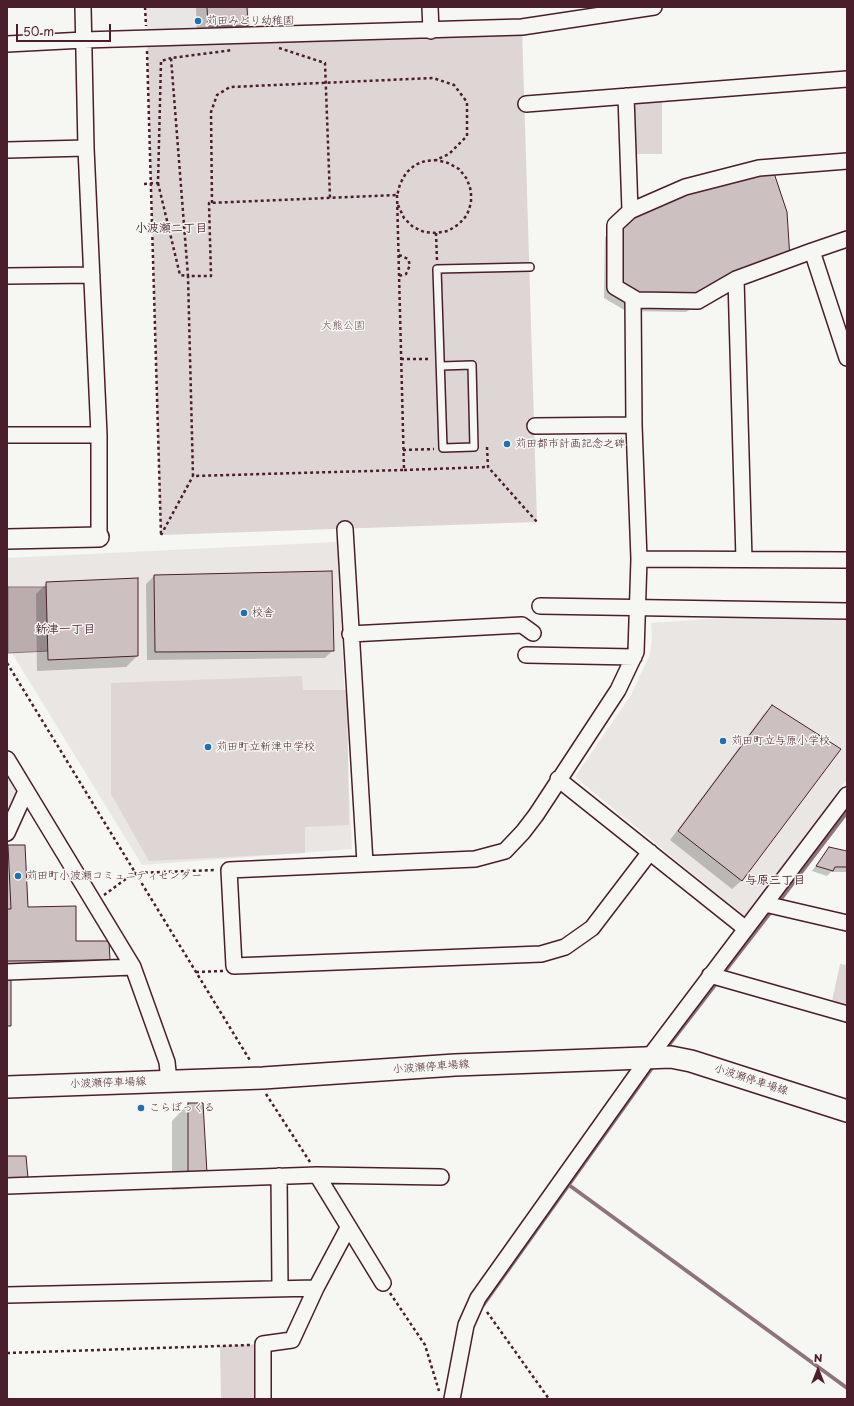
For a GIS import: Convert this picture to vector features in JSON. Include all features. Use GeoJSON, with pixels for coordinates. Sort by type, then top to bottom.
{"type":"FeatureCollection","features":[{"type":"Feature","properties":{"kind":"main road","name":"小波瀬停車場線"},"geometry":{"type":"LineString","coordinates":[[7,1087],[263,1078],[455,1065],[650,1056],[671,1057],[691,1061],[847,1111]]}},
{"type":"Feature","properties":{"kind":"street"},"geometry":{"type":"LineString","coordinates":[[7,538],[99,537],[99,435],[86,148],[83,7]]}},
{"type":"Feature","properties":{"kind":"street"},"geometry":{"type":"LineString","coordinates":[[430,7],[431,31]]}},
{"type":"Feature","properties":{"kind":"street"},"geometry":{"type":"LineString","coordinates":[[7,44],[84,40],[431,31],[522,27],[654,7]]}},
{"type":"Feature","properties":{"kind":"street"},"geometry":{"type":"LineString","coordinates":[[526,104],[847,79]]}},
{"type":"Feature","properties":{"kind":"street"},"geometry":{"type":"LineString","coordinates":[[626,96],[630,211]]}},
{"type":"Feature","properties":{"kind":"street"},"geometry":{"type":"LineString","coordinates":[[7,150],[86,148]]}},
{"type":"Feature","properties":{"kind":"street"},"geometry":{"type":"LineString","coordinates":[[847,160],[759,168],[686,187],[630,211],[615,225],[615,287],[637,300],[698,301],[736,279],[847,239]]}},
{"type":"Feature","properties":{"kind":"street"},"geometry":{"type":"LineString","coordinates":[[812,251],[847,358]]}},
{"type":"Feature","properties":{"kind":"street"},"geometry":{"type":"LineString","coordinates":[[7,276],[92,275]]}},
{"type":"Feature","properties":{"kind":"street"},"geometry":{"type":"LineString","coordinates":[[736,279],[744,559]]}},
{"type":"Feature","properties":{"kind":"street"},"geometry":{"type":"LineString","coordinates":[[633,298],[634,425],[639,559],[636,652],[618,690],[523,832],[505,851],[475,859],[229,870],[234,966],[541,954],[565,947],[592,928],[650,852]]}},
{"type":"Feature","properties":{"kind":"street"},"geometry":{"type":"LineString","coordinates":[[535,426],[634,425]]}},
{"type":"Feature","properties":{"kind":"street"},"geometry":{"type":"LineString","coordinates":[[7,435],[99,435]]}},
{"type":"Feature","properties":{"kind":"street"},"geometry":{"type":"LineString","coordinates":[[345,529],[350,634],[365,863]]}},
{"type":"Feature","properties":{"kind":"street"},"geometry":{"type":"LineString","coordinates":[[639,559],[847,560]]}},
{"type":"Feature","properties":{"kind":"street"},"geometry":{"type":"LineString","coordinates":[[540,606],[637,609],[847,611]]}},
{"type":"Feature","properties":{"kind":"street"},"geometry":{"type":"LineString","coordinates":[[350,634],[522,625],[533,633]]}},
{"type":"Feature","properties":{"kind":"street"},"geometry":{"type":"LineString","coordinates":[[526,654],[634,657]]}},
{"type":"Feature","properties":{"kind":"street"},"geometry":{"type":"LineString","coordinates":[[7,759],[132,967],[168,1062],[169,1082]]}},
{"type":"Feature","properties":{"kind":"street"},"geometry":{"type":"LineString","coordinates":[[558,778],[746,929]]}},
{"type":"Feature","properties":{"kind":"street"},"geometry":{"type":"LineString","coordinates":[[7,833],[26,791]]}},
{"type":"Feature","properties":{"kind":"street"},"geometry":{"type":"LineString","coordinates":[[446,1396],[466,1325],[478,1298],[650,1056],[847,795]]}},
{"type":"Feature","properties":{"kind":"street"},"geometry":{"type":"LineString","coordinates":[[765,904],[847,923]]}},
{"type":"Feature","properties":{"kind":"street"},"geometry":{"type":"LineString","coordinates":[[7,972],[132,967]]}},
{"type":"Feature","properties":{"kind":"street"},"geometry":{"type":"LineString","coordinates":[[710,975],[847,1014]]}},
{"type":"Feature","properties":{"kind":"street"},"geometry":{"type":"LineString","coordinates":[[317,1175],[383,1283]]}},
{"type":"Feature","properties":{"kind":"street"},"geometry":{"type":"LineString","coordinates":[[7,1186],[317,1175],[441,1177]]}},
{"type":"Feature","properties":{"kind":"street"},"geometry":{"type":"LineString","coordinates":[[279,1176],[280,1288]]}},
{"type":"Feature","properties":{"kind":"street"},"geometry":{"type":"LineString","coordinates":[[263,1399],[263,1344],[292,1340],[316,1288],[348,1228]]}},
{"type":"Feature","properties":{"kind":"street"},"geometry":{"type":"LineString","coordinates":[[7,1295],[316,1288]]}},
{"type":"Feature","properties":{"kind":"lane"},"geometry":{"type":"LineString","coordinates":[[441,366],[472,365],[474,447],[443,448],[437,269],[530,267]]}},
{"type":"Feature","properties":{"kind":"path"},"geometry":{"type":"LineString","coordinates":[[145,7],[161,535],[193,476],[188,276],[171,58]]}},
{"type":"Feature","properties":{"kind":"path"},"geometry":{"type":"LineString","coordinates":[[278,48],[325,63],[330,198]]}},
{"type":"Feature","properties":{"kind":"path"},"geometry":{"type":"LineString","coordinates":[[240,50],[171,58],[162,61],[158,183],[180,276],[211,276],[209,203],[212,202],[211,112],[217,95],[230,87],[433,78],[454,85],[467,102],[467,136],[450,154],[436,160],[425,161],[415,165],[406,173],[400,184],[397,195],[404,470]]}},
{"type":"Feature","properties":{"kind":"path"},"geometry":{"type":"LineString","coordinates":[[397,195],[399,207],[404,218],[413,227],[424,232],[436,233],[448,231],[459,224],[471,203],[471,190],[459,169],[448,163],[436,160]]}},
{"type":"Feature","properties":{"kind":"path"},"geometry":{"type":"LineString","coordinates":[[144,184],[158,183]]}},
{"type":"Feature","properties":{"kind":"path"},"geometry":{"type":"LineString","coordinates":[[212,202],[397,195]]}},
{"type":"Feature","properties":{"kind":"path"},"geometry":{"type":"LineString","coordinates":[[436,233],[437,269]]}},
{"type":"Feature","properties":{"kind":"path"},"geometry":{"type":"LineString","coordinates":[[399,255],[408,259],[410,265],[406,274],[399,276]]}},
{"type":"Feature","properties":{"kind":"path"},"geometry":{"type":"LineString","coordinates":[[430,260],[438,260]]}},
{"type":"Feature","properties":{"kind":"path"},"geometry":{"type":"LineString","coordinates":[[401,359],[434,359]]}},
{"type":"Feature","properties":{"kind":"path"},"geometry":{"type":"LineString","coordinates":[[487,447],[488,467],[537,522]]}},
{"type":"Feature","properties":{"kind":"path"},"geometry":{"type":"LineString","coordinates":[[403,450],[443,448]]}},
{"type":"Feature","properties":{"kind":"path"},"geometry":{"type":"LineString","coordinates":[[193,476],[488,467]]}},
{"type":"Feature","properties":{"kind":"path"},"geometry":{"type":"LineString","coordinates":[[7,663],[134,873],[251,1062],[257,1065]]}},
{"type":"Feature","properties":{"kind":"path"},"geometry":{"type":"LineString","coordinates":[[93,902],[134,873],[229,870]]}},
{"type":"Feature","properties":{"kind":"path"},"geometry":{"type":"LineString","coordinates":[[196,972],[228,970],[234,966]]}},
{"type":"Feature","properties":{"kind":"path"},"geometry":{"type":"LineString","coordinates":[[265,1092],[317,1175]]}},
{"type":"Feature","properties":{"kind":"path"},"geometry":{"type":"LineString","coordinates":[[383,1283],[425,1345],[446,1396]]}},
{"type":"Feature","properties":{"kind":"path"},"geometry":{"type":"LineString","coordinates":[[478,1298],[549,1399]]}},
{"type":"Feature","properties":{"kind":"path"},"geometry":{"type":"LineString","coordinates":[[7,1353],[263,1344]]}},
{"type":"Feature","properties":{"kind":"shaded area","name":"苅田みどり幼稚園"},"geometry":{"type":"Polygon","coordinates":[[[145,7],[249,7],[251,36],[147,39],[145,7]]]}},
{"type":"Feature","properties":{"kind":"shaded area","name":"苅田町立新津中学校"},"geometry":{"type":"Polygon","coordinates":[[[337,542],[352,849],[142,865],[7,645],[7,558],[337,542]]]}},
{"type":"Feature","properties":{"kind":"shaded area"},"geometry":{"type":"Polygon","coordinates":[[[8,587],[47,587],[48,651],[8,653],[8,587]]]}},
{"type":"Feature","properties":{"kind":"shaded area","name":"苅田町立与原小学校"},"geometry":{"type":"Polygon","coordinates":[[[752,616],[847,618],[847,779],[745,917],[575,777],[631,695],[650,654],[652,638],[651,623],[752,616]]]}},
{"type":"Feature","properties":{"kind":"shaded area"},"geometry":{"type":"Polygon","coordinates":[[[7,759],[26,791],[7,833],[7,759]]]}},
{"type":"Feature","properties":{"kind":"green space","name":"大熊公園"},"geometry":{"type":"Polygon","coordinates":[[[522,27],[537,522],[161,535],[147,39],[522,27]]]}},
{"type":"Feature","properties":{"kind":"green space"},"geometry":{"type":"Polygon","coordinates":[[[662,94],[662,154],[628,154],[626,96],[662,94]]]}},
{"type":"Feature","properties":{"kind":"green space"},"geometry":{"type":"Polygon","coordinates":[[[302,676],[303,690],[347,690],[349,825],[305,827],[305,853],[149,861],[111,794],[111,683],[302,676]]]}},
{"type":"Feature","properties":{"kind":"green space"},"geometry":{"type":"Polygon","coordinates":[[[840,964],[847,965],[847,1010],[831,1006],[840,964]]]}},
{"type":"Feature","properties":{"kind":"green space"},"geometry":{"type":"Polygon","coordinates":[[[263,1344],[263,1399],[221,1399],[220,1346],[263,1344]]]}},
{"type":"Feature","properties":{"kind":"building"},"geometry":{"type":"Polygon","coordinates":[[[207,7],[247,7],[248,26],[208,26],[207,7]]]}},
{"type":"Feature","properties":{"kind":"building"},"geometry":{"type":"Polygon","coordinates":[[[772,167],[787,212],[790,259],[698,301],[637,300],[615,287],[615,225],[685,187],[772,167]]]}},
{"type":"Feature","properties":{"kind":"building","name":"校舎"},"geometry":{"type":"Polygon","coordinates":[[[332,571],[334,651],[155,652],[154,575],[332,571]]]}},
{"type":"Feature","properties":{"kind":"building"},"geometry":{"type":"Polygon","coordinates":[[[138,578],[138,656],[48,660],[46,582],[138,578]]]}},
{"type":"Feature","properties":{"kind":"building"},"geometry":{"type":"Polygon","coordinates":[[[772,705],[841,749],[742,881],[678,831],[772,705]]]}},
{"type":"Feature","properties":{"kind":"building","name":"苅田町小波瀬コミュニティセンター"},"geometry":{"type":"Polygon","coordinates":[[[8,845],[25,845],[28,907],[76,906],[76,941],[109,941],[110,960],[7,961],[7,909],[11,909],[8,845]]]}},
{"type":"Feature","properties":{"kind":"building"},"geometry":{"type":"Polygon","coordinates":[[[829,847],[847,851],[847,867],[835,867],[833,871],[816,866],[829,847]]]}},
{"type":"Feature","properties":{"kind":"building"},"geometry":{"type":"Polygon","coordinates":[[[7,979],[11,979],[11,1026],[7,1026],[7,979]]]}},
{"type":"Feature","properties":{"kind":"building"},"geometry":{"type":"Polygon","coordinates":[[[188,1103],[203,1103],[207,1173],[188,1174],[188,1103]]]}},
{"type":"Feature","properties":{"kind":"building"},"geometry":{"type":"Polygon","coordinates":[[[7,1156],[26,1156],[28,1178],[7,1179],[7,1156]]]}},
{"type":"Feature","properties":{"kind":"waterway"},"geometry":{"type":"LineString","coordinates":[[777,904],[847,812]]}},
{"type":"Feature","properties":{"kind":"waterway"},"geometry":{"type":"LineString","coordinates":[[722,975],[773,909]]}},
{"type":"Feature","properties":{"kind":"waterway"},"geometry":{"type":"LineString","coordinates":[[665,1050],[718,981]]}},
{"type":"Feature","properties":{"kind":"waterway"},"geometry":{"type":"LineString","coordinates":[[483,1305],[654,1065]]}},
{"type":"Feature","properties":{"kind":"waterway"},"geometry":{"type":"LineString","coordinates":[[569,1185],[847,1388]]}},
{"type":"Feature","properties":{"kind":"place","name":"苅田みどり幼稚園"},"geometry":{"type":"Point","coordinates":[198,21]}},
{"type":"Feature","properties":{"kind":"place","name":"苅田都市計画記念之碑"},"geometry":{"type":"Point","coordinates":[507,444]}},
{"type":"Feature","properties":{"kind":"place","name":"校舎"},"geometry":{"type":"Point","coordinates":[244,613]}},
{"type":"Feature","properties":{"kind":"place","name":"苅田町立与原小学校"},"geometry":{"type":"Point","coordinates":[723,741]}},
{"type":"Feature","properties":{"kind":"place","name":"苅田町立新津中学校"},"geometry":{"type":"Point","coordinates":[208,747]}},
{"type":"Feature","properties":{"kind":"place","name":"苅田町小波瀬コミュニティセンター"},"geometry":{"type":"Point","coordinates":[18,876]}},
{"type":"Feature","properties":{"kind":"place","name":"こらぼっくる"},"geometry":{"type":"Point","coordinates":[141,1108]}},
{"type":"Feature","properties":{"kind":"district","name":"小波瀬二丁目"},"geometry":{"type":"Point","coordinates":[171,229]}},
{"type":"Feature","properties":{"kind":"district","name":"新津一丁目"},"geometry":{"type":"Point","coordinates":[65,630]}},
{"type":"Feature","properties":{"kind":"district","name":"与原三丁目"},"geometry":{"type":"Point","coordinates":[775,881]}}]}
